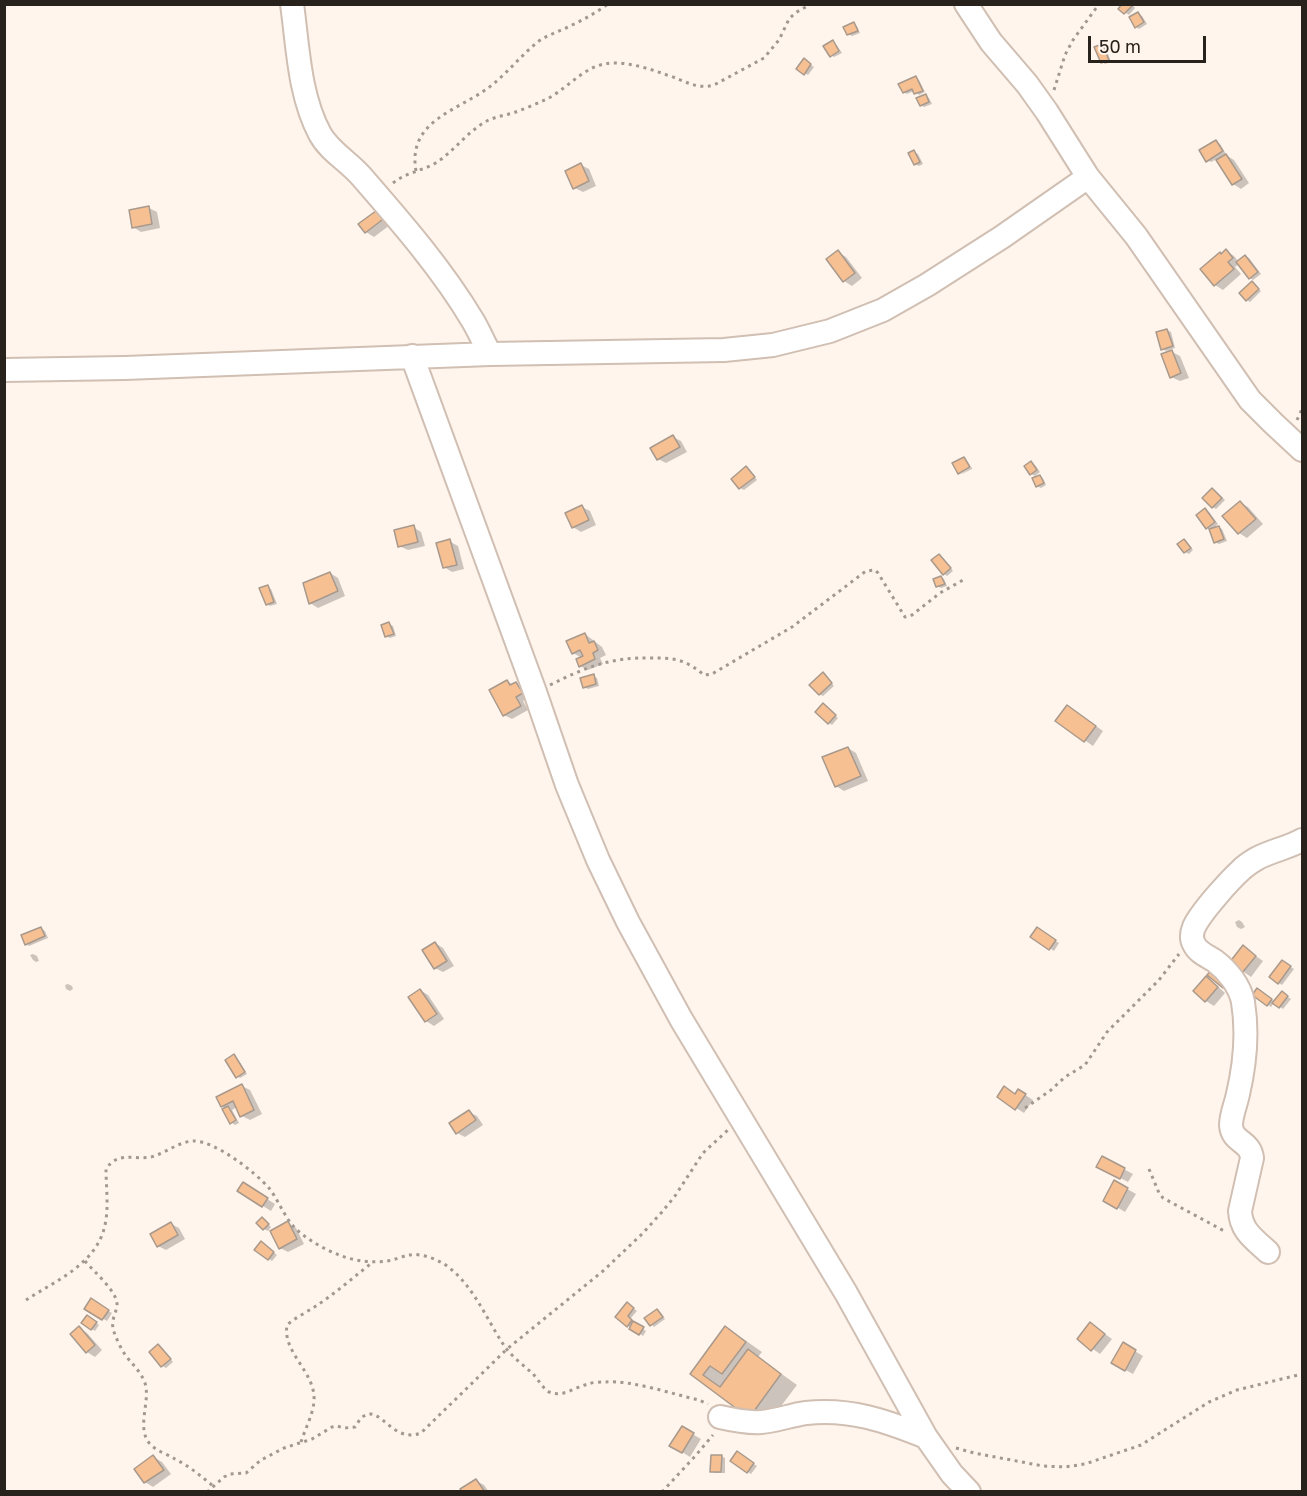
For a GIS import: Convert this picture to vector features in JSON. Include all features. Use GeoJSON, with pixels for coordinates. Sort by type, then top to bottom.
{"type":"FeatureCollection","features":[{"type":"Feature","properties":{"kind":"street"},"geometry":{"type":"LineString","coordinates":[[291,4],[304,88],[320,135],[330,148],[359,174],[414,238],[448,282],[474,322],[490,354]]}},
{"type":"Feature","properties":{"kind":"street"},"geometry":{"type":"LineString","coordinates":[[966,4],[991,42],[1027,84],[1088,177],[1136,236],[1250,400],[1302,450]]}},
{"type":"Feature","properties":{"kind":"street"},"geometry":{"type":"LineString","coordinates":[[4,370],[125,368],[412,356],[724,350],[773,345],[830,331],[883,310],[1002,237],[1088,177]]}},
{"type":"Feature","properties":{"kind":"street"},"geometry":{"type":"LineString","coordinates":[[412,356],[567,785],[598,860],[628,922],[681,1018],[846,1293],[926,1437],[952,1474],[969,1491]]}},
{"type":"Feature","properties":{"kind":"street"},"geometry":{"type":"LineString","coordinates":[[1261,1245],[1243,1228],[1240,1220],[1251,1164],[1251,1152],[1248,1146],[1235,1137],[1231,1122],[1243,1068],[1245,1022],[1242,1000],[1228,972],[1200,952],[1192,936],[1200,917],[1242,868],[1258,858],[1302,840]]}},
{"type":"Feature","properties":{"kind":"street"},"geometry":{"type":"LineString","coordinates":[[720,1417],[761,1422],[806,1413],[835,1412],[866,1416],[926,1437]]}},
{"type":"Feature","properties":{"kind":"path"},"geometry":{"type":"LineString","coordinates":[[416,171],[414,160],[417,143],[437,118],[478,95],[540,41],[608,4]]}},
{"type":"Feature","properties":{"kind":"path"},"geometry":{"type":"LineString","coordinates":[[378,196],[396,180],[441,159],[481,124],[546,99],[598,65],[630,64],[697,87],[714,85],[764,58],[779,40],[789,18],[811,4]]}},
{"type":"Feature","properties":{"kind":"path"},"geometry":{"type":"LineString","coordinates":[[1047,112],[1065,55],[1099,4]]}},
{"type":"Feature","properties":{"kind":"path"},"geometry":{"type":"LineString","coordinates":[[535,692],[603,662],[619,659],[667,658],[688,664],[704,675],[712,674],[792,627],[856,578],[872,570],[878,573],[905,617],[912,615],[933,598],[963,580]]}},
{"type":"Feature","properties":{"kind":"path"},"geometry":{"type":"LineString","coordinates":[[1025,1108],[1065,1077],[1085,1065],[1107,1032],[1159,980],[1192,936]]}},
{"type":"Feature","properties":{"kind":"path"},"geometry":{"type":"LineString","coordinates":[[207,1491],[224,1477],[230,1474],[246,1473],[261,1460],[312,1439],[332,1427],[355,1427],[363,1416],[369,1414],[375,1414],[395,1431],[405,1435],[414,1436],[421,1433],[507,1349],[594,1279],[642,1234],[675,1196],[703,1153],[741,1119]]}},
{"type":"Feature","properties":{"kind":"path"},"geometry":{"type":"LineString","coordinates":[[26,1300],[74,1270],[84,1261],[100,1237],[105,1225],[106,1169],[111,1162],[124,1157],[152,1157],[185,1142],[204,1142],[216,1147],[260,1179],[295,1228],[338,1255],[374,1262],[418,1254],[443,1263],[461,1279],[507,1349],[546,1390],[555,1394],[563,1394],[587,1384],[618,1382],[699,1400],[712,1407],[720,1417],[717,1427],[711,1437],[662,1491]]}},
{"type":"Feature","properties":{"kind":"path"},"geometry":{"type":"LineString","coordinates":[[1149,1169],[1163,1198],[1233,1235],[1261,1245]]}},
{"type":"Feature","properties":{"kind":"path"},"geometry":{"type":"LineString","coordinates":[[84,1261],[111,1289],[116,1299],[117,1305],[112,1318],[113,1330],[124,1354],[141,1374],[145,1383],[147,1393],[144,1427],[147,1439],[152,1446],[184,1464],[213,1486]]}},
{"type":"Feature","properties":{"kind":"path"},"geometry":{"type":"LineString","coordinates":[[301,1442],[314,1397],[306,1374],[287,1339],[287,1325],[335,1293],[374,1262]]}},
{"type":"Feature","properties":{"kind":"path"},"geometry":{"type":"LineString","coordinates":[[926,1437],[974,1453],[1043,1466],[1065,1467],[1085,1464],[1141,1445],[1209,1402],[1237,1390],[1302,1374]]}},
{"type":"Feature","properties":{"kind":"building"},"geometry":{"type":"Polygon","coordinates":[[[1122,4],[1133,5],[1124,14],[1118,9],[1122,4]]]}},
{"type":"Feature","properties":{"kind":"building"},"geometry":{"type":"Polygon","coordinates":[[[1138,12],[1144,22],[1135,28],[1129,17],[1138,12]]]}},
{"type":"Feature","properties":{"kind":"building"},"geometry":{"type":"Polygon","coordinates":[[[854,22],[858,31],[847,35],[843,27],[854,22]]]}},
{"type":"Feature","properties":{"kind":"building"},"geometry":{"type":"Polygon","coordinates":[[[833,40],[839,51],[830,57],[823,46],[833,40]]]}},
{"type":"Feature","properties":{"kind":"building"},"geometry":{"type":"Polygon","coordinates":[[[1102,44],[1109,60],[1101,63],[1094,47],[1102,44]]]}},
{"type":"Feature","properties":{"kind":"building"},"geometry":{"type":"Polygon","coordinates":[[[804,58],[811,64],[804,75],[796,69],[804,58]]]}},
{"type":"Feature","properties":{"kind":"building"},"geometry":{"type":"Polygon","coordinates":[[[916,76],[923,91],[914,94],[912,89],[903,93],[898,84],[916,76]]]}},
{"type":"Feature","properties":{"kind":"building"},"geometry":{"type":"Polygon","coordinates":[[[926,94],[929,102],[920,106],[916,98],[926,94]]]}},
{"type":"Feature","properties":{"kind":"building"},"geometry":{"type":"Polygon","coordinates":[[[1216,140],[1223,151],[1206,162],[1199,150],[1216,140]]]}},
{"type":"Feature","properties":{"kind":"building"},"geometry":{"type":"Polygon","coordinates":[[[914,150],[920,162],[914,165],[908,153],[914,150]]]}},
{"type":"Feature","properties":{"kind":"building"},"geometry":{"type":"Polygon","coordinates":[[[1226,154],[1242,179],[1232,185],[1216,160],[1226,154]]]}},
{"type":"Feature","properties":{"kind":"building"},"geometry":{"type":"Polygon","coordinates":[[[581,163],[589,181],[573,189],[565,171],[581,163]]]}},
{"type":"Feature","properties":{"kind":"building"},"geometry":{"type":"Polygon","coordinates":[[[149,206],[152,224],[132,228],[129,210],[149,206]]]}},
{"type":"Feature","properties":{"kind":"building"},"geometry":{"type":"Polygon","coordinates":[[[380,208],[386,217],[365,233],[358,224],[380,208]]]}},
{"type":"Feature","properties":{"kind":"building"},"geometry":{"type":"Polygon","coordinates":[[[1226,249],[1233,258],[1228,262],[1234,269],[1214,286],[1200,269],[1226,249]]]}},
{"type":"Feature","properties":{"kind":"building"},"geometry":{"type":"Polygon","coordinates":[[[838,250],[855,273],[843,282],[826,259],[838,250]]]}},
{"type":"Feature","properties":{"kind":"building"},"geometry":{"type":"Polygon","coordinates":[[[1245,255],[1258,272],[1249,279],[1236,262],[1245,255]]]}},
{"type":"Feature","properties":{"kind":"building"},"geometry":{"type":"Polygon","coordinates":[[[1252,281],[1259,289],[1246,301],[1239,293],[1252,281]]]}},
{"type":"Feature","properties":{"kind":"building"},"geometry":{"type":"Polygon","coordinates":[[[1167,329],[1173,346],[1161,350],[1156,332],[1167,329]]]}},
{"type":"Feature","properties":{"kind":"building"},"geometry":{"type":"Polygon","coordinates":[[[1172,350],[1181,373],[1170,378],[1161,354],[1172,350]]]}},
{"type":"Feature","properties":{"kind":"building"},"geometry":{"type":"Polygon","coordinates":[[[673,435],[680,447],[657,460],[650,448],[673,435]]]}},
{"type":"Feature","properties":{"kind":"building"},"geometry":{"type":"Polygon","coordinates":[[[964,457],[970,467],[958,474],[952,463],[964,457]]]}},
{"type":"Feature","properties":{"kind":"building"},"geometry":{"type":"Polygon","coordinates":[[[1031,461],[1037,470],[1030,475],[1024,466],[1031,461]]]}},
{"type":"Feature","properties":{"kind":"building"},"geometry":{"type":"Polygon","coordinates":[[[746,466],[755,477],[739,489],[731,479],[746,466]]]}},
{"type":"Feature","properties":{"kind":"building"},"geometry":{"type":"Polygon","coordinates":[[[1040,475],[1044,483],[1036,487],[1032,478],[1040,475]]]}},
{"type":"Feature","properties":{"kind":"building"},"geometry":{"type":"Polygon","coordinates":[[[1212,488],[1222,498],[1212,508],[1202,498],[1212,488]]]}},
{"type":"Feature","properties":{"kind":"building"},"geometry":{"type":"Polygon","coordinates":[[[1240,501],[1256,519],[1238,534],[1222,516],[1240,501]]]}},
{"type":"Feature","properties":{"kind":"building"},"geometry":{"type":"Polygon","coordinates":[[[582,505],[589,520],[572,528],[565,513],[582,505]]]}},
{"type":"Feature","properties":{"kind":"building"},"geometry":{"type":"Polygon","coordinates":[[[1205,508],[1215,522],[1206,529],[1196,515],[1205,508]]]}},
{"type":"Feature","properties":{"kind":"building"},"geometry":{"type":"Polygon","coordinates":[[[414,525],[418,542],[398,547],[394,530],[414,525]]]}},
{"type":"Feature","properties":{"kind":"building"},"geometry":{"type":"Polygon","coordinates":[[[1219,526],[1224,539],[1214,543],[1209,529],[1219,526]]]}},
{"type":"Feature","properties":{"kind":"building"},"geometry":{"type":"Polygon","coordinates":[[[450,539],[457,565],[443,568],[436,543],[450,539]]]}},
{"type":"Feature","properties":{"kind":"building"},"geometry":{"type":"Polygon","coordinates":[[[1184,539],[1191,548],[1184,553],[1177,544],[1184,539]]]}},
{"type":"Feature","properties":{"kind":"building"},"geometry":{"type":"Polygon","coordinates":[[[939,554],[951,568],[943,575],[931,560],[939,554]]]}},
{"type":"Feature","properties":{"kind":"building"},"geometry":{"type":"Polygon","coordinates":[[[330,572],[338,591],[309,604],[303,583],[330,572]]]}},
{"type":"Feature","properties":{"kind":"building"},"geometry":{"type":"Polygon","coordinates":[[[941,576],[945,584],[936,587],[933,579],[941,576]]]}},
{"type":"Feature","properties":{"kind":"building"},"geometry":{"type":"Polygon","coordinates":[[[268,585],[274,602],[266,605],[259,588],[268,585]]]}},
{"type":"Feature","properties":{"kind":"building"},"geometry":{"type":"Polygon","coordinates":[[[389,622],[394,634],[385,637],[381,625],[389,622]]]}},
{"type":"Feature","properties":{"kind":"building"},"geometry":{"type":"Polygon","coordinates":[[[585,633],[589,643],[594,641],[598,650],[593,653],[595,659],[579,667],[576,659],[583,656],[580,650],[572,654],[566,641],[585,633]]]}},
{"type":"Feature","properties":{"kind":"building"},"geometry":{"type":"Polygon","coordinates":[[[823,672],[832,683],[819,695],[809,685],[823,672]]]}},
{"type":"Feature","properties":{"kind":"building"},"geometry":{"type":"Polygon","coordinates":[[[594,674],[596,684],[583,688],[580,678],[594,674]]]}},
{"type":"Feature","properties":{"kind":"building"},"geometry":{"type":"Polygon","coordinates":[[[507,680],[510,685],[516,682],[523,693],[516,697],[521,706],[503,716],[489,690],[507,680]]]}},
{"type":"Feature","properties":{"kind":"building"},"geometry":{"type":"Polygon","coordinates":[[[823,703],[836,715],[828,724],[815,712],[823,703]]]}},
{"type":"Feature","properties":{"kind":"building"},"geometry":{"type":"Polygon","coordinates":[[[1067,705],[1096,726],[1084,742],[1055,721],[1067,705]]]}},
{"type":"Feature","properties":{"kind":"building"},"geometry":{"type":"Polygon","coordinates":[[[848,747],[861,776],[835,787],[822,757],[848,747]]]}},
{"type":"Feature","properties":{"kind":"building"},"geometry":{"type":"Polygon","coordinates":[[[41,927],[45,936],[25,945],[21,935],[41,927]]]}},
{"type":"Feature","properties":{"kind":"building"},"geometry":{"type":"Polygon","coordinates":[[[1037,927],[1056,940],[1049,950],[1030,937],[1037,927]]]}},
{"type":"Feature","properties":{"kind":"building"},"geometry":{"type":"Polygon","coordinates":[[[435,942],[447,961],[434,969],[422,950],[435,942]]]}},
{"type":"Feature","properties":{"kind":"building"},"geometry":{"type":"Polygon","coordinates":[[[1243,945],[1256,956],[1242,973],[1229,963],[1243,945]]]}},
{"type":"Feature","properties":{"kind":"building"},"geometry":{"type":"Polygon","coordinates":[[[1282,960],[1291,966],[1278,984],[1269,977],[1282,960]]]}},
{"type":"Feature","properties":{"kind":"building"},"geometry":{"type":"Polygon","coordinates":[[[1213,968],[1228,981],[1223,988],[1207,975],[1213,968]]]}},
{"type":"Feature","properties":{"kind":"building"},"geometry":{"type":"Polygon","coordinates":[[[1206,976],[1218,987],[1205,1002],[1193,991],[1206,976]]]}},
{"type":"Feature","properties":{"kind":"building"},"geometry":{"type":"Polygon","coordinates":[[[1257,988],[1272,999],[1267,1006],[1252,995],[1257,988]]]}},
{"type":"Feature","properties":{"kind":"building"},"geometry":{"type":"Polygon","coordinates":[[[420,989],[437,1014],[425,1022],[408,997],[420,989]]]}},
{"type":"Feature","properties":{"kind":"building"},"geometry":{"type":"Polygon","coordinates":[[[1282,991],[1288,996],[1279,1008],[1272,1003],[1282,991]]]}},
{"type":"Feature","properties":{"kind":"building"},"geometry":{"type":"Polygon","coordinates":[[[234,1054],[245,1072],[236,1078],[225,1060],[234,1054]]]}},
{"type":"Feature","properties":{"kind":"building"},"geometry":{"type":"Polygon","coordinates":[[[242,1084],[254,1110],[240,1117],[233,1101],[221,1107],[216,1097],[242,1084]]]}},
{"type":"Feature","properties":{"kind":"building"},"geometry":{"type":"Polygon","coordinates":[[[1004,1086],[1015,1094],[1018,1089],[1026,1094],[1015,1110],[997,1097],[1004,1086]]]}},
{"type":"Feature","properties":{"kind":"building"},"geometry":{"type":"Polygon","coordinates":[[[228,1106],[236,1120],[230,1124],[222,1109],[228,1106]]]}},
{"type":"Feature","properties":{"kind":"building"},"geometry":{"type":"Polygon","coordinates":[[[469,1110],[476,1120],[456,1134],[449,1123],[469,1110]]]}},
{"type":"Feature","properties":{"kind":"building"},"geometry":{"type":"Polygon","coordinates":[[[1102,1156],[1125,1168],[1120,1179],[1096,1167],[1102,1156]]]}},
{"type":"Feature","properties":{"kind":"building"},"geometry":{"type":"Polygon","coordinates":[[[1114,1180],[1128,1188],[1117,1209],[1103,1201],[1114,1180]]]}},
{"type":"Feature","properties":{"kind":"building"},"geometry":{"type":"Polygon","coordinates":[[[243,1182],[268,1198],[262,1207],[237,1191],[243,1182]]]}},
{"type":"Feature","properties":{"kind":"building"},"geometry":{"type":"Polygon","coordinates":[[[262,1217],[269,1224],[263,1230],[256,1223],[262,1217]]]}},
{"type":"Feature","properties":{"kind":"building"},"geometry":{"type":"Polygon","coordinates":[[[288,1221],[297,1239],[279,1249],[270,1231],[288,1221]]]}},
{"type":"Feature","properties":{"kind":"building"},"geometry":{"type":"Polygon","coordinates":[[[171,1222],[178,1235],[157,1247],[150,1234],[171,1222]]]}},
{"type":"Feature","properties":{"kind":"building"},"geometry":{"type":"Polygon","coordinates":[[[261,1241],[274,1252],[268,1260],[254,1250],[261,1241]]]}},
{"type":"Feature","properties":{"kind":"building"},"geometry":{"type":"Polygon","coordinates":[[[91,1298],[109,1310],[102,1320],[84,1309],[91,1298]]]}},
{"type":"Feature","properties":{"kind":"building"},"geometry":{"type":"Polygon","coordinates":[[[627,1302],[634,1308],[628,1316],[632,1320],[627,1327],[615,1317],[627,1302]]]}},
{"type":"Feature","properties":{"kind":"building"},"geometry":{"type":"Polygon","coordinates":[[[657,1309],[663,1317],[650,1326],[644,1318],[657,1309]]]}},
{"type":"Feature","properties":{"kind":"building"},"geometry":{"type":"Polygon","coordinates":[[[87,1315],[97,1322],[91,1330],[81,1323],[87,1315]]]}},
{"type":"Feature","properties":{"kind":"building"},"geometry":{"type":"Polygon","coordinates":[[[633,1321],[644,1327],[639,1335],[629,1329],[633,1321]]]}},
{"type":"Feature","properties":{"kind":"building"},"geometry":{"type":"Polygon","coordinates":[[[1090,1322],[1105,1334],[1091,1351],[1077,1339],[1090,1322]]]}},
{"type":"Feature","properties":{"kind":"building"},"geometry":{"type":"Polygon","coordinates":[[[79,1326],[95,1345],[86,1353],[70,1334],[79,1326]]]}},
{"type":"Feature","properties":{"kind":"building"},"geometry":{"type":"Polygon","coordinates":[[[725,1326],[746,1342],[722,1374],[710,1366],[703,1375],[720,1387],[748,1349],[781,1374],[749,1418],[690,1374],[725,1326]]]}},
{"type":"Feature","properties":{"kind":"building"},"geometry":{"type":"Polygon","coordinates":[[[1123,1342],[1136,1350],[1125,1371],[1111,1363],[1123,1342]]]}},
{"type":"Feature","properties":{"kind":"building"},"geometry":{"type":"Polygon","coordinates":[[[158,1344],[171,1359],[161,1367],[149,1352],[158,1344]]]}},
{"type":"Feature","properties":{"kind":"building"},"geometry":{"type":"Polygon","coordinates":[[[682,1426],[694,1433],[682,1453],[669,1446],[682,1426]]]}},
{"type":"Feature","properties":{"kind":"building"},"geometry":{"type":"Polygon","coordinates":[[[737,1451],[754,1463],[747,1473],[730,1461],[737,1451]]]}},
{"type":"Feature","properties":{"kind":"building"},"geometry":{"type":"Polygon","coordinates":[[[153,1455],[164,1470],[144,1483],[134,1469],[153,1455]]]}},
{"type":"Feature","properties":{"kind":"building"},"geometry":{"type":"Polygon","coordinates":[[[711,1455],[722,1455],[721,1472],[710,1472],[711,1455]]]}},
{"type":"Feature","properties":{"kind":"building"},"geometry":{"type":"Polygon","coordinates":[[[476,1479],[485,1492],[462,1492],[460,1489],[476,1479]]]}}]}
